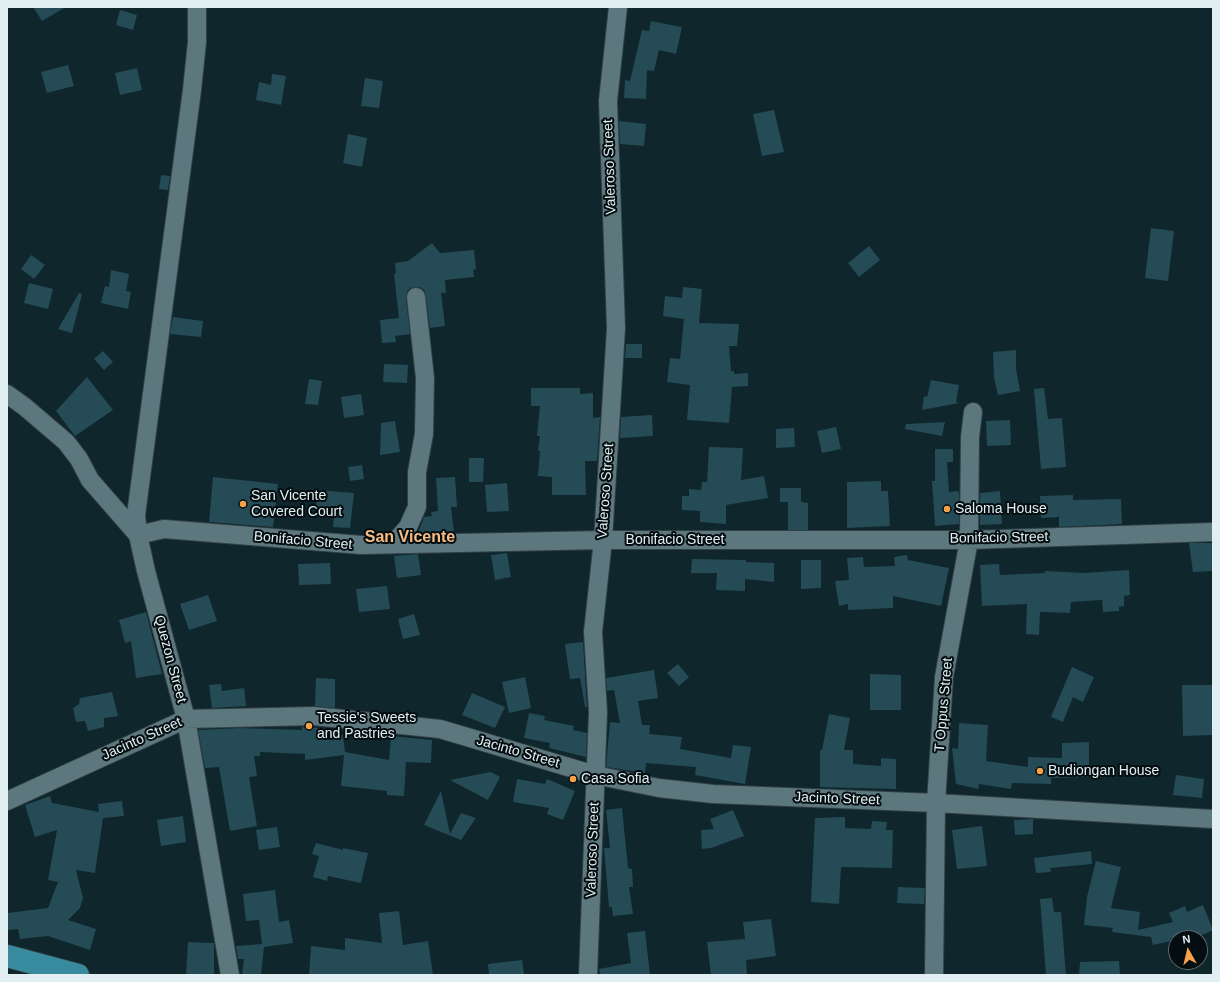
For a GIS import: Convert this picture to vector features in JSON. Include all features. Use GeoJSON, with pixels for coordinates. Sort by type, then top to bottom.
{"type":"FeatureCollection","features":[{"type":"Feature","properties":{"kind":"main road"},"geometry":{"type":"LineString","coordinates":[[7,956],[78,975]]}},
{"type":"Feature","properties":{"kind":"street"},"geometry":{"type":"LineString","coordinates":[[138,535],[136,515],[192,90],[197,42],[197,7]]}},
{"type":"Feature","properties":{"kind":"street","name":"Valeroso Street"},"geometry":{"type":"LineString","coordinates":[[588,975],[598,712],[593,632],[603,540],[616,328],[608,101],[618,7]]}},
{"type":"Feature","properties":{"kind":"street"},"geometry":{"type":"LineString","coordinates":[[393,544],[408,527],[417,507],[417,472],[424,434],[424,378],[416,297]]}},
{"type":"Feature","properties":{"kind":"street","name":"Quezon Street"},"geometry":{"type":"LineString","coordinates":[[7,394],[25,407],[66,442],[79,459],[90,480],[138,535],[146,571],[186,719],[230,975]]}},
{"type":"Feature","properties":{"kind":"street","name":"T Oppus Street"},"geometry":{"type":"LineString","coordinates":[[934,975],[936,803],[944,677],[969,540],[970,437],[973,412]]}},
{"type":"Feature","properties":{"kind":"street","name":"Bonifacio Street"},"geometry":{"type":"LineString","coordinates":[[138,535],[164,529],[361,545],[603,540],[969,540],[1213,532]]}},
{"type":"Feature","properties":{"kind":"street","name":"Jacinto Street"},"geometry":{"type":"LineString","coordinates":[[7,801],[186,719],[314,716],[440,729],[595,775],[659,788],[713,794],[936,803],[1213,819]]}},
{"type":"Feature","properties":{"kind":"building"},"geometry":{"type":"Polygon","coordinates":[[[33,7],[66,7],[42,21],[33,7]]]}},
{"type":"Feature","properties":{"kind":"building"},"geometry":{"type":"Polygon","coordinates":[[[120,10],[137,15],[133,30],[116,25],[120,10]]]}},
{"type":"Feature","properties":{"kind":"building"},"geometry":{"type":"Polygon","coordinates":[[[651,21],[682,27],[676,54],[659,50],[654,71],[647,70],[646,99],[624,98],[625,80],[630,81],[642,30],[649,31],[651,21]]]}},
{"type":"Feature","properties":{"kind":"building"},"geometry":{"type":"Polygon","coordinates":[[[68,65],[74,86],[47,93],[41,72],[68,65]]]}},
{"type":"Feature","properties":{"kind":"building"},"geometry":{"type":"Polygon","coordinates":[[[137,68],[142,90],[120,95],[115,73],[137,68]]]}},
{"type":"Feature","properties":{"kind":"building"},"geometry":{"type":"Polygon","coordinates":[[[272,74],[286,76],[281,105],[256,100],[259,82],[271,85],[272,74]]]}},
{"type":"Feature","properties":{"kind":"building"},"geometry":{"type":"Polygon","coordinates":[[[365,78],[383,81],[379,108],[361,106],[365,78]]]}},
{"type":"Feature","properties":{"kind":"building"},"geometry":{"type":"Polygon","coordinates":[[[774,110],[784,152],[762,156],[753,114],[774,110]]]}},
{"type":"Feature","properties":{"kind":"building"},"geometry":{"type":"Polygon","coordinates":[[[619,121],[646,124],[644,146],[620,144],[619,121]]]}},
{"type":"Feature","properties":{"kind":"building"},"geometry":{"type":"Polygon","coordinates":[[[348,134],[367,138],[362,167],[343,163],[348,134]]]}},
{"type":"Feature","properties":{"kind":"building"},"geometry":{"type":"Polygon","coordinates":[[[161,175],[170,176],[168,190],[159,189],[161,175]]]}},
{"type":"Feature","properties":{"kind":"building"},"geometry":{"type":"Polygon","coordinates":[[[1151,228],[1174,231],[1168,281],[1145,278],[1151,228]]]}},
{"type":"Feature","properties":{"kind":"building"},"geometry":{"type":"Polygon","coordinates":[[[432,243],[440,253],[474,250],[476,269],[473,270],[474,277],[445,280],[446,293],[441,293],[445,326],[430,328],[425,291],[420,287],[410,288],[407,292],[406,298],[410,334],[395,336],[396,342],[382,343],[380,320],[399,318],[394,274],[396,273],[395,263],[408,261],[432,243]]]}},
{"type":"Feature","properties":{"kind":"building"},"geometry":{"type":"Polygon","coordinates":[[[869,246],[880,260],[859,277],[848,263],[869,246]]]}},
{"type":"Feature","properties":{"kind":"building"},"geometry":{"type":"Polygon","coordinates":[[[31,255],[45,265],[34,279],[21,269],[31,255]]]}},
{"type":"Feature","properties":{"kind":"building"},"geometry":{"type":"Polygon","coordinates":[[[111,270],[129,274],[126,291],[131,292],[128,309],[101,303],[105,286],[109,287],[111,270]]]}},
{"type":"Feature","properties":{"kind":"building"},"geometry":{"type":"Polygon","coordinates":[[[29,283],[53,289],[48,309],[24,303],[29,283]]]}},
{"type":"Feature","properties":{"kind":"building"},"geometry":{"type":"Polygon","coordinates":[[[683,287],[702,289],[699,323],[739,324],[737,346],[729,346],[731,371],[734,371],[734,374],[748,373],[748,386],[732,387],[729,423],[687,420],[690,385],[667,382],[670,358],[680,359],[684,319],[663,316],[665,296],[682,298],[683,287]]]}},
{"type":"Feature","properties":{"kind":"building"},"geometry":{"type":"Polygon","coordinates":[[[79,293],[82,294],[72,333],[58,329],[79,293]]]}},
{"type":"Feature","properties":{"kind":"building"},"geometry":{"type":"Polygon","coordinates":[[[173,317],[203,321],[201,337],[170,334],[173,317]]]}},
{"type":"Feature","properties":{"kind":"building"},"geometry":{"type":"Polygon","coordinates":[[[626,344],[642,344],[642,358],[625,358],[626,344]]]}},
{"type":"Feature","properties":{"kind":"building"},"geometry":{"type":"Polygon","coordinates":[[[1016,350],[1016,369],[1020,391],[998,395],[994,378],[993,352],[1016,350]]]}},
{"type":"Feature","properties":{"kind":"building"},"geometry":{"type":"Polygon","coordinates":[[[103,351],[113,362],[104,370],[94,359],[103,351]]]}},
{"type":"Feature","properties":{"kind":"building"},"geometry":{"type":"Polygon","coordinates":[[[384,364],[408,365],[407,383],[383,382],[384,364]]]}},
{"type":"Feature","properties":{"kind":"building"},"geometry":{"type":"Polygon","coordinates":[[[87,377],[113,410],[75,436],[56,411],[87,377]]]}},
{"type":"Feature","properties":{"kind":"building"},"geometry":{"type":"Polygon","coordinates":[[[309,379],[322,381],[318,405],[305,404],[309,379]]]}},
{"type":"Feature","properties":{"kind":"building"},"geometry":{"type":"Polygon","coordinates":[[[931,380],[959,385],[956,402],[959,403],[922,410],[924,396],[927,397],[931,380]]]}},
{"type":"Feature","properties":{"kind":"building"},"geometry":{"type":"Polygon","coordinates":[[[531,388],[580,388],[580,394],[593,393],[593,418],[600,417],[597,461],[585,461],[586,495],[552,495],[552,477],[538,476],[540,451],[538,451],[540,436],[537,436],[540,406],[531,406],[531,388]]]}},
{"type":"Feature","properties":{"kind":"building"},"geometry":{"type":"Polygon","coordinates":[[[1044,388],[1048,419],[1062,418],[1066,467],[1041,469],[1034,389],[1044,388]]]}},
{"type":"Feature","properties":{"kind":"building"},"geometry":{"type":"Polygon","coordinates":[[[361,394],[364,415],[344,418],[341,397],[361,394]]]}},
{"type":"Feature","properties":{"kind":"building"},"geometry":{"type":"Polygon","coordinates":[[[652,415],[653,436],[620,438],[621,417],[652,415]]]}},
{"type":"Feature","properties":{"kind":"building"},"geometry":{"type":"Polygon","coordinates":[[[1010,420],[1011,445],[987,446],[986,421],[1010,420]]]}},
{"type":"Feature","properties":{"kind":"building"},"geometry":{"type":"Polygon","coordinates":[[[395,421],[400,452],[380,455],[381,423],[395,421]]]}},
{"type":"Feature","properties":{"kind":"building"},"geometry":{"type":"Polygon","coordinates":[[[945,422],[942,436],[905,429],[906,424],[945,422]]]}},
{"type":"Feature","properties":{"kind":"building"},"geometry":{"type":"Polygon","coordinates":[[[836,427],[841,449],[822,453],[817,431],[836,427]]]}},
{"type":"Feature","properties":{"kind":"building"},"geometry":{"type":"Polygon","coordinates":[[[794,428],[795,447],[776,448],[776,429],[794,428]]]}},
{"type":"Feature","properties":{"kind":"building"},"geometry":{"type":"Polygon","coordinates":[[[709,447],[743,448],[741,480],[764,476],[768,498],[726,505],[726,524],[700,522],[700,511],[682,510],[682,496],[689,496],[689,489],[701,490],[702,482],[707,482],[709,447]]]}},
{"type":"Feature","properties":{"kind":"building"},"geometry":{"type":"Polygon","coordinates":[[[935,449],[953,449],[953,462],[947,462],[949,492],[958,491],[959,494],[959,524],[935,526],[932,481],[935,481],[935,449]]]}},
{"type":"Feature","properties":{"kind":"building"},"geometry":{"type":"Polygon","coordinates":[[[469,458],[484,458],[483,482],[469,482],[469,458]]]}},
{"type":"Feature","properties":{"kind":"building"},"geometry":{"type":"Polygon","coordinates":[[[362,465],[364,479],[350,481],[348,467],[362,465]]]}},
{"type":"Feature","properties":{"kind":"building","name":"San Vicente Covered Court"},"geometry":{"type":"Polygon","coordinates":[[[213,477],[278,484],[273,527],[209,522],[213,477]]]}},
{"type":"Feature","properties":{"kind":"building"},"geometry":{"type":"Polygon","coordinates":[[[455,477],[457,507],[451,507],[454,533],[418,533],[424,517],[432,516],[431,512],[438,511],[436,478],[455,477]]]}},
{"type":"Feature","properties":{"kind":"building"},"geometry":{"type":"Polygon","coordinates":[[[881,481],[881,491],[888,491],[890,526],[847,528],[847,482],[881,481]]]}},
{"type":"Feature","properties":{"kind":"building"},"geometry":{"type":"Polygon","coordinates":[[[507,483],[509,511],[487,512],[485,485],[507,483]]]}},
{"type":"Feature","properties":{"kind":"building"},"geometry":{"type":"Polygon","coordinates":[[[780,488],[801,488],[801,502],[808,503],[808,530],[788,530],[788,502],[780,502],[780,488]]]}},
{"type":"Feature","properties":{"kind":"building"},"geometry":{"type":"Polygon","coordinates":[[[317,490],[354,493],[350,528],[333,527],[334,518],[325,517],[326,510],[316,509],[317,490]]]}},
{"type":"Feature","properties":{"kind":"building"},"geometry":{"type":"Polygon","coordinates":[[[1000,491],[1002,524],[980,525],[980,493],[1000,491]]]}},
{"type":"Feature","properties":{"kind":"building"},"geometry":{"type":"Polygon","coordinates":[[[1073,495],[1073,500],[1121,499],[1122,524],[1059,527],[1059,517],[1041,518],[1040,496],[1073,495]]]}},
{"type":"Feature","properties":{"kind":"building"},"geometry":{"type":"Polygon","coordinates":[[[1189,543],[1213,543],[1213,571],[1193,572],[1189,543]]]}},
{"type":"Feature","properties":{"kind":"building"},"geometry":{"type":"Polygon","coordinates":[[[507,553],[511,577],[495,580],[491,555],[507,553]]]}},
{"type":"Feature","properties":{"kind":"building"},"geometry":{"type":"Polygon","coordinates":[[[418,554],[421,575],[397,578],[394,556],[418,554]]]}},
{"type":"Feature","properties":{"kind":"building"},"geometry":{"type":"Polygon","coordinates":[[[907,555],[908,560],[949,568],[941,606],[893,596],[893,608],[848,610],[848,604],[839,606],[835,581],[849,580],[847,558],[863,557],[864,567],[895,566],[894,557],[907,555]]]}},
{"type":"Feature","properties":{"kind":"building"},"geometry":{"type":"Polygon","coordinates":[[[692,559],[746,560],[746,562],[774,563],[774,582],[745,579],[745,591],[716,590],[717,573],[691,573],[692,559]]]}},
{"type":"Feature","properties":{"kind":"building"},"geometry":{"type":"Polygon","coordinates":[[[801,560],[821,560],[821,588],[801,589],[801,560]]]}},
{"type":"Feature","properties":{"kind":"building"},"geometry":{"type":"Polygon","coordinates":[[[330,563],[331,584],[299,585],[298,564],[330,563]]]}},
{"type":"Feature","properties":{"kind":"building"},"geometry":{"type":"Polygon","coordinates":[[[999,564],[1000,575],[1045,573],[1045,571],[1084,573],[1129,570],[1130,595],[1124,596],[1124,606],[1119,607],[1119,611],[1103,612],[1102,600],[1071,602],[1070,613],[1040,612],[1039,635],[1026,634],[1027,604],[982,606],[980,565],[999,564]]]}},
{"type":"Feature","properties":{"kind":"building"},"geometry":{"type":"Polygon","coordinates":[[[387,586],[390,609],[359,612],[356,589],[387,586]]]}},
{"type":"Feature","properties":{"kind":"building"},"geometry":{"type":"Polygon","coordinates":[[[208,595],[217,621],[189,630],[180,604],[208,595]]]}},
{"type":"Feature","properties":{"kind":"building"},"geometry":{"type":"Polygon","coordinates":[[[146,612],[162,674],[136,678],[131,641],[125,643],[119,620],[146,612]]]}},
{"type":"Feature","properties":{"kind":"building"},"geometry":{"type":"Polygon","coordinates":[[[414,614],[420,635],[403,639],[398,619],[414,614]]]}},
{"type":"Feature","properties":{"kind":"building"},"geometry":{"type":"Polygon","coordinates":[[[583,642],[587,707],[585,707],[580,678],[570,679],[565,644],[583,642]]]}},
{"type":"Feature","properties":{"kind":"building"},"geometry":{"type":"Polygon","coordinates":[[[678,664],[689,677],[679,686],[667,673],[678,664]]]}},
{"type":"Feature","properties":{"kind":"building"},"geometry":{"type":"Polygon","coordinates":[[[1072,667],[1094,677],[1083,702],[1073,697],[1063,722],[1051,717],[1072,667]]]}},
{"type":"Feature","properties":{"kind":"building"},"geometry":{"type":"Polygon","coordinates":[[[654,670],[658,698],[638,701],[642,725],[650,725],[649,734],[682,737],[680,749],[731,758],[733,745],[751,747],[745,784],[695,775],[696,767],[646,763],[645,773],[606,767],[610,722],[620,723],[614,690],[607,691],[606,678],[654,670]]]}},
{"type":"Feature","properties":{"kind":"building"},"geometry":{"type":"Polygon","coordinates":[[[870,674],[901,675],[901,710],[870,710],[870,674]]]}},
{"type":"Feature","properties":{"kind":"building"},"geometry":{"type":"Polygon","coordinates":[[[525,677],[531,708],[509,713],[502,682],[525,677]]]}},
{"type":"Feature","properties":{"kind":"building"},"geometry":{"type":"Polygon","coordinates":[[[316,678],[335,679],[335,708],[315,706],[316,678]]]}},
{"type":"Feature","properties":{"kind":"building"},"geometry":{"type":"Polygon","coordinates":[[[221,684],[222,691],[244,688],[246,706],[212,708],[209,685],[221,684]]]}},
{"type":"Feature","properties":{"kind":"building"},"geometry":{"type":"Polygon","coordinates":[[[1182,685],[1213,685],[1213,735],[1183,736],[1182,685]]]}},
{"type":"Feature","properties":{"kind":"building"},"geometry":{"type":"Polygon","coordinates":[[[112,692],[118,716],[104,718],[104,727],[88,731],[85,721],[76,722],[73,708],[79,704],[80,698],[112,692]]]}},
{"type":"Feature","properties":{"kind":"building"},"geometry":{"type":"Polygon","coordinates":[[[472,693],[505,707],[495,728],[462,715],[472,693]]]}},
{"type":"Feature","properties":{"kind":"building"},"geometry":{"type":"Polygon","coordinates":[[[529,713],[545,716],[544,720],[574,726],[573,730],[587,733],[586,757],[549,748],[550,743],[524,738],[529,713]]]}},
{"type":"Feature","properties":{"kind":"building"},"geometry":{"type":"Polygon","coordinates":[[[829,714],[850,718],[844,750],[853,750],[853,764],[881,766],[881,758],[896,759],[896,789],[820,787],[820,750],[822,750],[829,714]]]}},
{"type":"Feature","properties":{"kind":"building"},"geometry":{"type":"Polygon","coordinates":[[[959,723],[988,725],[986,761],[1028,767],[1028,757],[1062,758],[1062,743],[1089,742],[1089,777],[1051,778],[1051,784],[1012,783],[1011,789],[979,784],[978,789],[956,784],[952,748],[958,749],[959,723]]]}},
{"type":"Feature","properties":{"kind":"building"},"geometry":{"type":"Polygon","coordinates":[[[302,727],[336,729],[336,735],[343,735],[345,752],[389,760],[391,736],[432,740],[431,763],[406,762],[404,796],[387,795],[387,791],[341,786],[344,755],[305,760],[305,754],[260,752],[260,756],[254,756],[257,776],[249,777],[257,826],[230,831],[219,767],[205,768],[198,730],[240,728],[302,730],[302,727]]]}},
{"type":"Feature","properties":{"kind":"building"},"geometry":{"type":"Polygon","coordinates":[[[491,772],[500,777],[488,800],[450,780],[491,772]]]}},
{"type":"Feature","properties":{"kind":"building"},"geometry":{"type":"Polygon","coordinates":[[[1176,775],[1204,779],[1202,798],[1173,795],[1176,775]]]}},
{"type":"Feature","properties":{"kind":"building"},"geometry":{"type":"Polygon","coordinates":[[[517,779],[545,784],[547,779],[575,791],[563,820],[547,814],[549,808],[513,802],[517,779]]]}},
{"type":"Feature","properties":{"kind":"building"},"geometry":{"type":"Polygon","coordinates":[[[441,791],[450,834],[461,813],[476,818],[461,840],[424,825],[441,791]]]}},
{"type":"Feature","properties":{"kind":"building"},"geometry":{"type":"Polygon","coordinates":[[[50,796],[52,803],[99,812],[98,804],[122,801],[124,816],[103,818],[95,873],[76,870],[83,898],[80,908],[68,920],[96,929],[90,950],[48,936],[20,939],[18,929],[7,930],[7,913],[48,908],[58,882],[48,880],[57,830],[35,837],[25,805],[50,796]]]}},
{"type":"Feature","properties":{"kind":"building"},"geometry":{"type":"Polygon","coordinates":[[[622,808],[628,868],[632,869],[633,887],[629,887],[633,914],[613,916],[612,907],[609,907],[604,848],[610,848],[606,810],[622,808]]]}},
{"type":"Feature","properties":{"kind":"building"},"geometry":{"type":"Polygon","coordinates":[[[733,810],[744,836],[711,848],[702,849],[701,830],[714,829],[710,819],[733,810]]]}},
{"type":"Feature","properties":{"kind":"building"},"geometry":{"type":"Polygon","coordinates":[[[183,816],[186,842],[161,846],[157,820],[183,816]]]}},
{"type":"Feature","properties":{"kind":"building"},"geometry":{"type":"Polygon","coordinates":[[[845,817],[845,828],[871,829],[872,821],[887,822],[886,830],[893,830],[892,868],[841,867],[839,904],[811,902],[815,818],[845,817]]]}},
{"type":"Feature","properties":{"kind":"building"},"geometry":{"type":"Polygon","coordinates":[[[1033,819],[1033,834],[1015,835],[1014,820],[1033,819]]]}},
{"type":"Feature","properties":{"kind":"building"},"geometry":{"type":"Polygon","coordinates":[[[982,826],[987,866],[957,869],[952,830],[982,826]]]}},
{"type":"Feature","properties":{"kind":"building"},"geometry":{"type":"Polygon","coordinates":[[[277,827],[280,847],[259,850],[256,830],[277,827]]]}},
{"type":"Feature","properties":{"kind":"building"},"geometry":{"type":"Polygon","coordinates":[[[316,843],[343,850],[343,848],[368,853],[361,883],[328,876],[327,881],[313,877],[319,856],[312,854],[316,843]]]}},
{"type":"Feature","properties":{"kind":"building"},"geometry":{"type":"Polygon","coordinates":[[[1091,851],[1092,864],[1050,868],[1051,872],[1036,873],[1034,858],[1091,851]]]}},
{"type":"Feature","properties":{"kind":"building"},"geometry":{"type":"Polygon","coordinates":[[[1096,861],[1121,867],[1111,908],[1140,912],[1138,930],[1173,922],[1169,913],[1185,906],[1187,912],[1203,905],[1213,930],[1208,932],[1208,930],[1168,930],[1168,942],[1153,945],[1151,937],[1112,932],[1113,928],[1084,925],[1087,897],[1096,861]]]}},
{"type":"Feature","properties":{"kind":"building"},"geometry":{"type":"Polygon","coordinates":[[[898,887],[925,888],[924,904],[897,903],[898,887]]]}},
{"type":"Feature","properties":{"kind":"building"},"geometry":{"type":"Polygon","coordinates":[[[275,890],[279,922],[289,920],[293,943],[264,947],[261,975],[242,975],[244,959],[238,959],[236,946],[262,944],[259,920],[246,921],[243,894],[275,890]]]}},
{"type":"Feature","properties":{"kind":"building"},"geometry":{"type":"Polygon","coordinates":[[[1052,898],[1054,912],[1061,912],[1066,975],[1046,975],[1040,899],[1052,898]]]}},
{"type":"Feature","properties":{"kind":"building"},"geometry":{"type":"Polygon","coordinates":[[[399,911],[403,945],[428,941],[433,975],[309,975],[311,946],[345,950],[345,938],[382,943],[379,913],[399,911]]]}},
{"type":"Feature","properties":{"kind":"building"},"geometry":{"type":"Polygon","coordinates":[[[771,919],[776,956],[746,960],[747,975],[711,975],[707,942],[745,939],[743,922],[771,919]]]}},
{"type":"Feature","properties":{"kind":"building"},"geometry":{"type":"Polygon","coordinates":[[[645,931],[650,975],[600,975],[599,969],[631,963],[627,933],[645,931]]]}},
{"type":"Feature","properties":{"kind":"building"},"geometry":{"type":"Polygon","coordinates":[[[188,942],[214,943],[214,975],[186,975],[188,942]]]}},
{"type":"Feature","properties":{"kind":"building"},"geometry":{"type":"Polygon","coordinates":[[[522,960],[524,975],[489,975],[488,964],[522,960]]]}},
{"type":"Feature","properties":{"kind":"building"},"geometry":{"type":"Polygon","coordinates":[[[1119,961],[1120,975],[1079,975],[1080,962],[1119,961]]]}},
{"type":"Feature","properties":{"kind":"place","name":"San Vicente Covered Court"},"geometry":{"type":"Point","coordinates":[243,504]}},
{"type":"Feature","properties":{"kind":"place","name":"Saloma House"},"geometry":{"type":"Point","coordinates":[947,509]}},
{"type":"Feature","properties":{"kind":"place","name":"Tessie's Sweets and Pastries"},"geometry":{"type":"Point","coordinates":[309,726]}},
{"type":"Feature","properties":{"kind":"place","name":"Budiongan House"},"geometry":{"type":"Point","coordinates":[1040,771]}},
{"type":"Feature","properties":{"kind":"place","name":"Casa Sofia"},"geometry":{"type":"Point","coordinates":[573,779]}},
{"type":"Feature","properties":{"kind":"district","name":"San Vicente"},"geometry":{"type":"Point","coordinates":[410,538]}}]}
